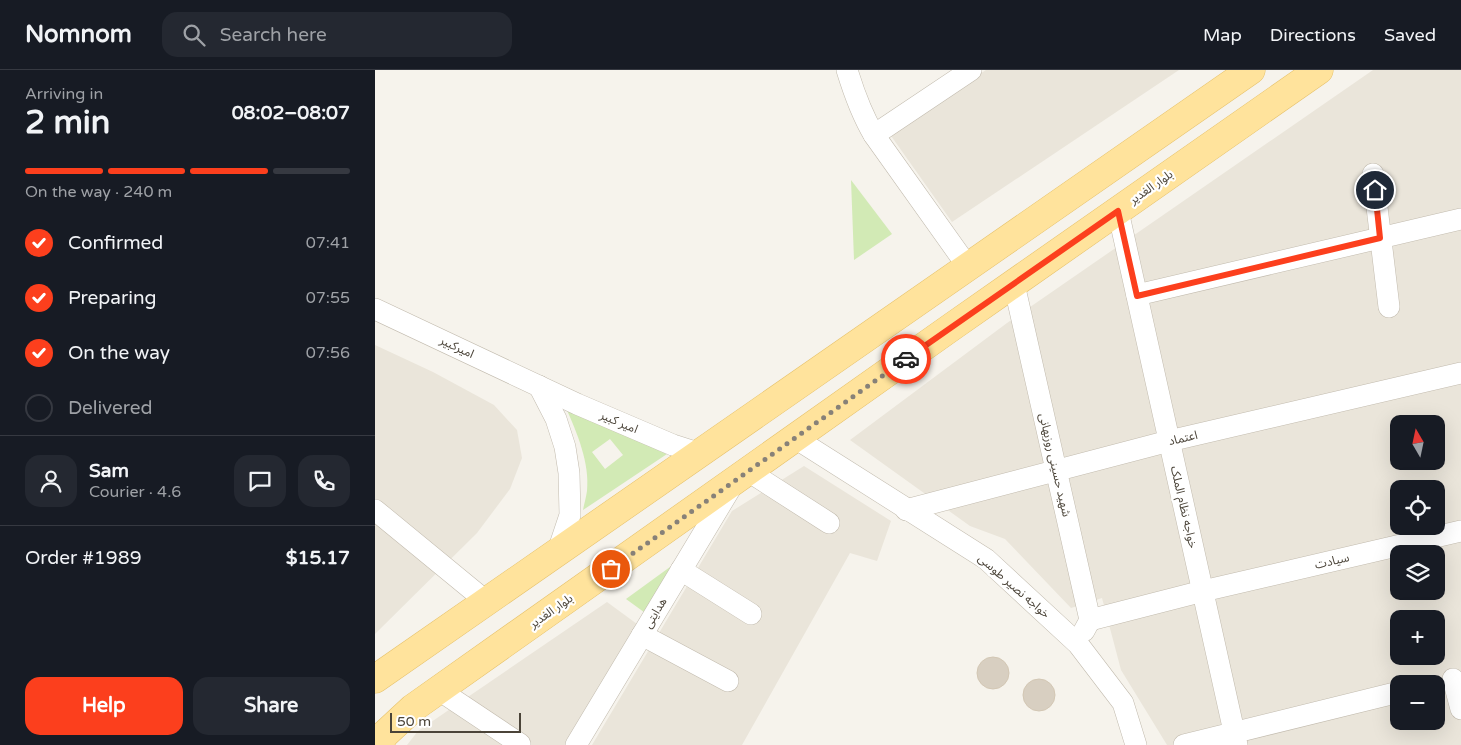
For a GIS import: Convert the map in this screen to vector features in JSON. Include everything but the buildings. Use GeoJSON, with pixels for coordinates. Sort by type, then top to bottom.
{"type":"FeatureCollection","features":[{"type":"Feature","properties":{"kind":"main road"},"geometry":{"type":"LineString","coordinates":[[375,679],[1251,70]]}},
{"type":"Feature","properties":{"kind":"main road","name":"بلوار الغدیر"},"geometry":{"type":"LineString","coordinates":[[378,745],[385,734],[387,724],[439,690],[1319,70]]}},
{"type":"Feature","properties":{"kind":"street"},"geometry":{"type":"LineString","coordinates":[[847,70],[856,97],[874,135],[968,268]]}},
{"type":"Feature","properties":{"kind":"street"},"geometry":{"type":"LineString","coordinates":[[874,135],[971,70]]}},
{"type":"Feature","properties":{"kind":"street"},"geometry":{"type":"LineString","coordinates":[[1373,174],[1389,307]]}},
{"type":"Feature","properties":{"kind":"street","name":"خواجه نظام الملک"},"geometry":{"type":"LineString","coordinates":[[1118,211],[1235,739]]}},
{"type":"Feature","properties":{"kind":"street"},"geometry":{"type":"LineString","coordinates":[[1137,296],[1461,219]]}},
{"type":"Feature","properties":{"kind":"street","name":"شهید حسینی روزبهانی"},"geometry":{"type":"LineString","coordinates":[[1014,284],[1090,620]]}},
{"type":"Feature","properties":{"kind":"street","name":"امیرکبیر"},"geometry":{"type":"LineString","coordinates":[[375,309],[539,386]]}},
{"type":"Feature","properties":{"kind":"street","name":"اعتماد"},"geometry":{"type":"LineString","coordinates":[[906,510],[1169,441],[1461,373]]}},
{"type":"Feature","properties":{"kind":"street"},"geometry":{"type":"LineString","coordinates":[[539,386],[556,419],[565,447],[569,473],[570,515],[557,554]]}},
{"type":"Feature","properties":{"kind":"street","name":"امیر کبیر"},"geometry":{"type":"LineString","coordinates":[[539,386],[647,434],[701,454]]}},
{"type":"Feature","properties":{"kind":"street","name":"خواجه نصیر طوسی"},"geometry":{"type":"LineString","coordinates":[[795,438],[986,559],[1078,644],[1123,703],[1136,745]]}},
{"type":"Feature","properties":{"kind":"street"},"geometry":{"type":"LineString","coordinates":[[742,476],[829,523]]}},
{"type":"Feature","properties":{"kind":"street","name":"هدایتی"},"geometry":{"type":"LineString","coordinates":[[576,745],[681,570],[742,476]]}},
{"type":"Feature","properties":{"kind":"street"},"geometry":{"type":"LineString","coordinates":[[375,510],[487,602]]}},
{"type":"Feature","properties":{"kind":"street","name":"سیادت"},"geometry":{"type":"LineString","coordinates":[[1090,620],[1203,591],[1461,531]]}},
{"type":"Feature","properties":{"kind":"street"},"geometry":{"type":"LineString","coordinates":[[681,570],[751,614]]}},
{"type":"Feature","properties":{"kind":"street"},"geometry":{"type":"LineString","coordinates":[[1078,644],[1090,620]]}},
{"type":"Feature","properties":{"kind":"street"},"geometry":{"type":"LineString","coordinates":[[642,635],[728,681]]}},
{"type":"Feature","properties":{"kind":"street"},"geometry":{"type":"LineString","coordinates":[[1449,680],[1461,709]]}},
{"type":"Feature","properties":{"kind":"street"},"geometry":{"type":"LineString","coordinates":[[439,690],[520,744]]}},
{"type":"Feature","properties":{"kind":"street"},"geometry":{"type":"LineString","coordinates":[[1185,745],[1235,739],[1390,695]]}},
{"type":"Feature","properties":{"kind":"shaded area"},"geometry":{"type":"Polygon","coordinates":[[[986,70],[1179,70],[952,222],[889,133],[986,70]]]}},
{"type":"Feature","properties":{"kind":"shaded area"},"geometry":{"type":"Polygon","coordinates":[[[1373,70],[1461,70],[1461,745],[1167,745],[1121,670],[1102,598],[1071,608],[1005,539],[970,526],[850,440],[1007,323],[1373,70]]]}},
{"type":"Feature","properties":{"kind":"shaded area"},"geometry":{"type":"Polygon","coordinates":[[[375,345],[433,372],[494,405],[517,430],[522,458],[510,489],[477,533],[375,634],[375,345]]]}},
{"type":"Feature","properties":{"kind":"shaded area"},"geometry":{"type":"Polygon","coordinates":[[[804,466],[891,521],[877,561],[850,553],[742,745],[592,745],[732,511],[804,466]]]}},
{"type":"Feature","properties":{"kind":"shaded area"},"geometry":{"type":"Polygon","coordinates":[[[607,602],[637,624],[565,745],[407,745],[418,731],[607,602]]]}},
{"type":"Feature","properties":{"kind":"green space"},"geometry":{"type":"Polygon","coordinates":[[[851,180],[892,234],[854,260],[851,180]]]}},
{"type":"Feature","properties":{"kind":"green space"},"geometry":{"type":"Polygon","coordinates":[[[566,408],[667,454],[583,510],[587,491],[587,470],[582,448],[566,408]],[[610,439],[592,452],[605,469],[623,455],[610,439]]]}},
{"type":"Feature","properties":{"kind":"green space"},"geometry":{"type":"Polygon","coordinates":[[[670,567],[673,572],[648,615],[626,599],[670,567]]]}},
{"type":"Feature","properties":{"kind":"way so far"},"geometry":{"type":"LineString","coordinates":[[611,569],[906,359]]}},
{"type":"Feature","properties":{"kind":"route"},"geometry":{"type":"LineString","coordinates":[[906,359],[1118,211],[1137,296],[1380,238],[1375,190]]}}]}
